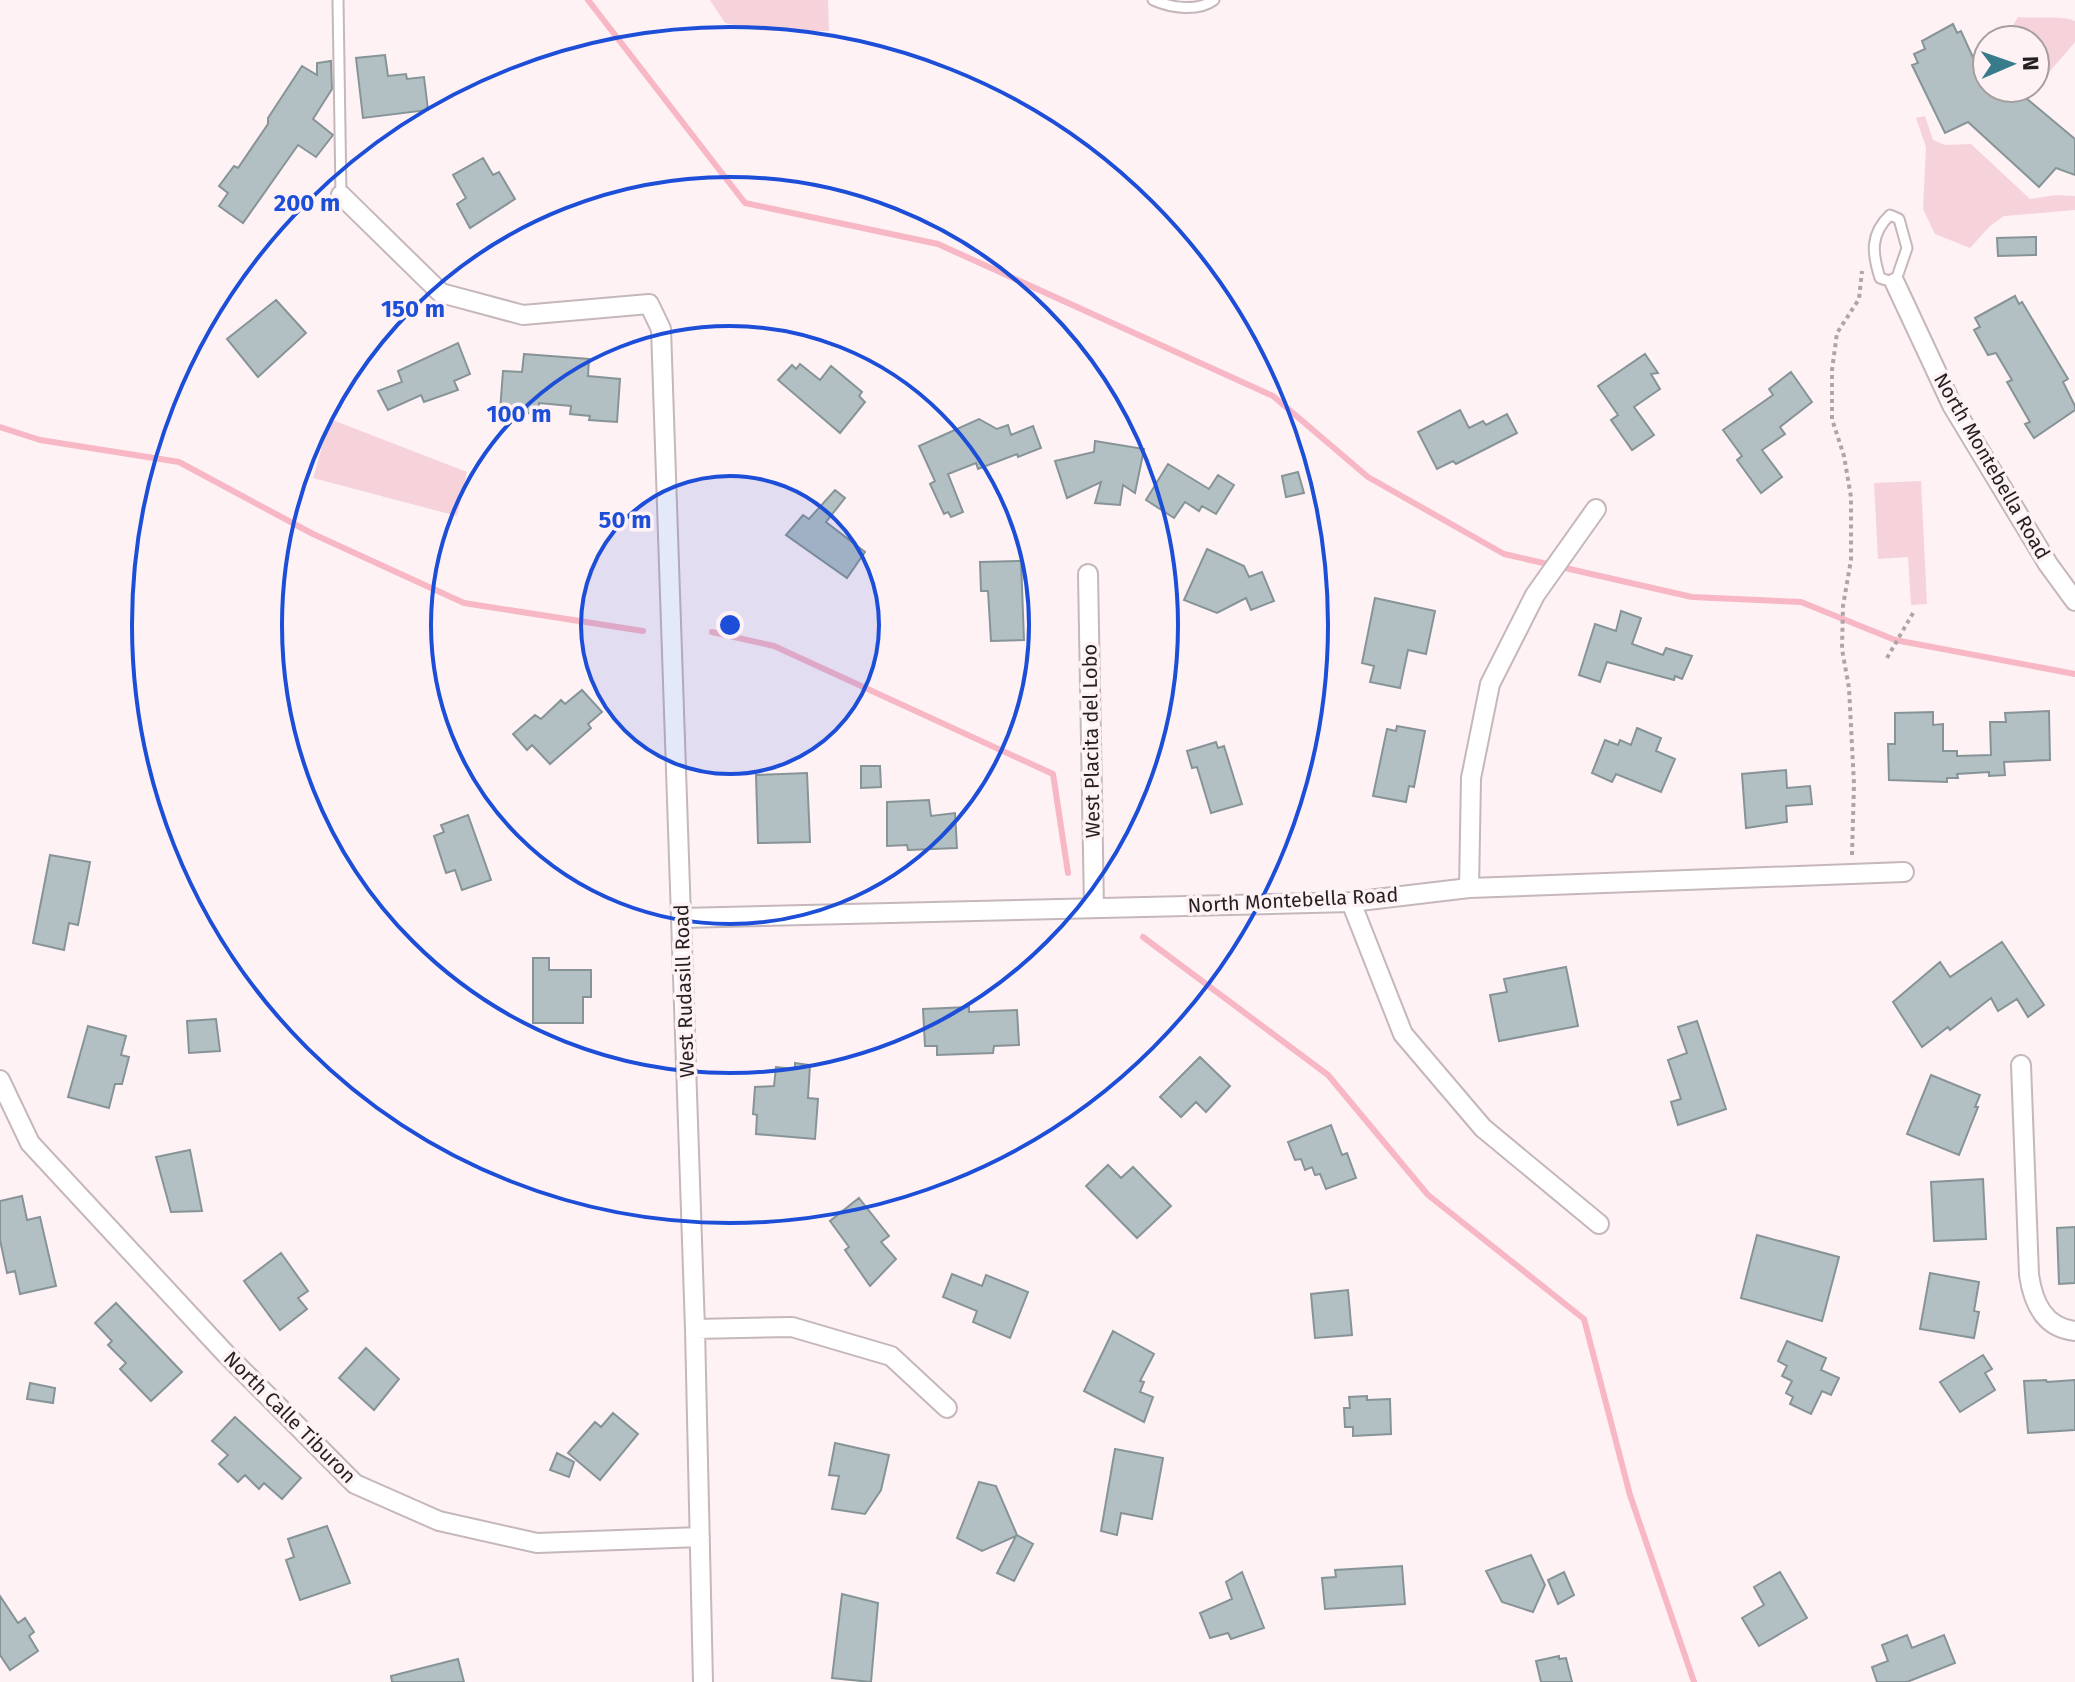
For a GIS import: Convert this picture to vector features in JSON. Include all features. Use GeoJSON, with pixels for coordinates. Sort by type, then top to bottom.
{"type":"FeatureCollection","features":[{"type":"Feature","properties":{"kind":"street","name":"West Rudasill Road"},"geometry":{"type":"LineString","coordinates":[[341,195],[441,293],[523,315],[649,304],[661,329],[695,1329],[703,1682]]}},
{"type":"Feature","properties":{"kind":"street","name":"North Montebella Road"},"geometry":{"type":"LineString","coordinates":[[1895,283],[1952,405],[2048,564],[2075,601]]}},
{"type":"Feature","properties":{"kind":"street"},"geometry":{"type":"LineString","coordinates":[[1469,888],[1471,778],[1490,684],[1535,595],[1596,509]]}},
{"type":"Feature","properties":{"kind":"street","name":"West Placita del Lobo"},"geometry":{"type":"LineString","coordinates":[[1088,574],[1094,908]]}},
{"type":"Feature","properties":{"kind":"street","name":"North Montebella Road"},"geometry":{"type":"LineString","coordinates":[[681,918],[1351,902],[1469,888],[1904,872]]}},
{"type":"Feature","properties":{"kind":"street"},"geometry":{"type":"LineString","coordinates":[[1351,902],[1403,1034],[1483,1128],[1599,1224]]}},
{"type":"Feature","properties":{"kind":"street"},"geometry":{"type":"LineString","coordinates":[[2021,1065],[2032,1297],[2042,1325],[2057,1325],[2075,1331]]}},
{"type":"Feature","properties":{"kind":"street","name":"North Calle Tiburon"},"geometry":{"type":"LineString","coordinates":[[0,1080],[30,1143],[224,1352],[355,1484],[439,1521],[537,1543],[700,1537]]}},
{"type":"Feature","properties":{"kind":"street"},"geometry":{"type":"LineString","coordinates":[[695,1329],[792,1327],[891,1356],[947,1408]]}},
{"type":"Feature","properties":{"kind":"lane"},"geometry":{"type":"LineString","coordinates":[[338,0],[341,195]]}},
{"type":"Feature","properties":{"kind":"lane"},"geometry":{"type":"LineString","coordinates":[[1153,0],[1166,6],[1205,7],[1214,0]]}},
{"type":"Feature","properties":{"kind":"lane"},"geometry":{"type":"LineString","coordinates":[[1890,215],[1899,219],[1907,248],[1895,283],[1880,278],[1873,253],[1878,227],[1890,215]]}},
{"type":"Feature","properties":{"kind":"path"},"geometry":{"type":"LineString","coordinates":[[1852,874],[1854,771],[1849,688],[1842,649],[1843,606],[1851,560],[1851,497],[1844,456],[1832,419],[1832,370],[1837,333],[1859,299],[1862,265],[1873,253]]}},
{"type":"Feature","properties":{"kind":"path"},"geometry":{"type":"LineString","coordinates":[[1889,655],[1913,613]]}},
{"type":"Feature","properties":{"kind":"shaded area"},"geometry":{"type":"Polygon","coordinates":[[[710,0],[828,0],[829,31],[765,31],[725,23],[710,0]]]}},
{"type":"Feature","properties":{"kind":"shaded area"},"geometry":{"type":"Polygon","coordinates":[[[2018,17],[2075,21],[2075,42],[2051,70],[2051,24],[2014,24],[2018,17]]]}},
{"type":"Feature","properties":{"kind":"shaded area"},"geometry":{"type":"Polygon","coordinates":[[[1925,116],[1933,140],[1945,145],[1971,144],[2030,199],[2075,196],[2075,210],[2004,216],[1970,248],[1935,234],[1923,209],[1926,147],[1916,118],[1925,116]]]}},
{"type":"Feature","properties":{"kind":"shaded area"},"geometry":{"type":"Polygon","coordinates":[[[330,419],[467,472],[457,516],[313,478],[330,419]]]}},
{"type":"Feature","properties":{"kind":"shaded area"},"geometry":{"type":"Polygon","coordinates":[[[1921,481],[1927,604],[1911,605],[1908,557],[1878,559],[1874,483],[1921,481]]]}},
{"type":"Feature","properties":{"kind":"building"},"geometry":{"type":"Polygon","coordinates":[[[1953,24],[1957,33],[1961,31],[1971,53],[1971,104],[2033,104],[2075,139],[2075,175],[2056,168],[2039,187],[1968,122],[1945,133],[1912,65],[1918,63],[1914,54],[1925,49],[1922,41],[1953,24]]]}},
{"type":"Feature","properties":{"kind":"building"},"geometry":{"type":"Polygon","coordinates":[[[385,55],[388,76],[406,74],[407,79],[424,77],[428,110],[363,118],[356,58],[385,55]]]}},
{"type":"Feature","properties":{"kind":"building"},"geometry":{"type":"Polygon","coordinates":[[[331,61],[332,89],[313,119],[333,135],[316,157],[298,145],[243,223],[219,206],[228,193],[219,186],[234,166],[238,168],[302,66],[317,75],[317,63],[331,61]]]}},
{"type":"Feature","properties":{"kind":"building"},"geometry":{"type":"Polygon","coordinates":[[[483,158],[493,175],[499,172],[515,199],[470,228],[457,204],[466,198],[453,175],[483,158]]]}},
{"type":"Feature","properties":{"kind":"building"},"geometry":{"type":"Polygon","coordinates":[[[2036,237],[2036,255],[1998,256],[1997,238],[2036,237]]]}},
{"type":"Feature","properties":{"kind":"building"},"geometry":{"type":"Polygon","coordinates":[[[2015,296],[2019,304],[2022,302],[2068,379],[2063,382],[2075,406],[2075,410],[2034,438],[2025,424],[2030,422],[2007,382],[2012,380],[1996,353],[1988,355],[1974,330],[1980,327],[1975,318],[2015,296]]]}},
{"type":"Feature","properties":{"kind":"building"},"geometry":{"type":"Polygon","coordinates":[[[276,300],[306,333],[258,377],[227,339],[276,300]]]}},
{"type":"Feature","properties":{"kind":"building"},"geometry":{"type":"Polygon","coordinates":[[[458,343],[470,374],[454,381],[458,390],[424,402],[421,395],[388,410],[378,391],[402,382],[398,371],[458,343]]]}},
{"type":"Feature","properties":{"kind":"building"},"geometry":{"type":"Polygon","coordinates":[[[524,354],[589,359],[588,376],[620,379],[617,422],[589,420],[590,416],[570,414],[571,406],[539,403],[538,414],[500,411],[503,371],[522,372],[524,354]]]}},
{"type":"Feature","properties":{"kind":"building"},"geometry":{"type":"Polygon","coordinates":[[[1645,354],[1658,373],[1651,374],[1660,389],[1634,407],[1654,435],[1632,450],[1611,420],[1618,415],[1598,386],[1645,354]]]}},
{"type":"Feature","properties":{"kind":"building"},"geometry":{"type":"Polygon","coordinates":[[[800,364],[820,380],[831,366],[862,392],[859,396],[865,402],[840,433],[778,380],[792,365],[796,369],[800,364]]]}},
{"type":"Feature","properties":{"kind":"building"},"geometry":{"type":"Polygon","coordinates":[[[1791,372],[1812,402],[1780,427],[1785,434],[1762,450],[1782,477],[1761,493],[1737,460],[1742,456],[1723,430],[1773,395],[1769,389],[1791,372]]]}},
{"type":"Feature","properties":{"kind":"building"},"geometry":{"type":"Polygon","coordinates":[[[1460,410],[1469,428],[1483,421],[1486,425],[1507,414],[1517,433],[1456,464],[1453,461],[1437,469],[1418,432],[1460,410]]]}},
{"type":"Feature","properties":{"kind":"building"},"geometry":{"type":"Polygon","coordinates":[[[979,419],[997,429],[1008,425],[1011,435],[1033,426],[1041,448],[978,469],[976,463],[948,474],[963,512],[951,517],[948,512],[944,514],[930,484],[935,481],[919,446],[979,419]]]}},
{"type":"Feature","properties":{"kind":"building"},"geometry":{"type":"Polygon","coordinates":[[[1095,441],[1144,449],[1135,493],[1123,485],[1120,505],[1095,503],[1101,482],[1067,498],[1055,461],[1094,452],[1095,441]]]}},
{"type":"Feature","properties":{"kind":"building"},"geometry":{"type":"Polygon","coordinates":[[[1168,464],[1209,489],[1218,475],[1234,485],[1216,514],[1202,506],[1199,511],[1185,502],[1174,518],[1146,500],[1168,464]]]}},
{"type":"Feature","properties":{"kind":"building"},"geometry":{"type":"Polygon","coordinates":[[[1298,472],[1304,493],[1286,497],[1282,476],[1298,472]]]}},
{"type":"Feature","properties":{"kind":"building"},"geometry":{"type":"Polygon","coordinates":[[[835,490],[845,498],[826,522],[865,552],[847,578],[786,535],[803,515],[809,519],[835,490]]]}},
{"type":"Feature","properties":{"kind":"building"},"geometry":{"type":"Polygon","coordinates":[[[1207,549],[1244,566],[1249,577],[1262,572],[1274,601],[1251,610],[1246,598],[1217,613],[1184,600],[1207,549]]]}},
{"type":"Feature","properties":{"kind":"building"},"geometry":{"type":"Polygon","coordinates":[[[1021,561],[1024,640],[991,641],[988,591],[981,591],[980,562],[1021,561]]]}},
{"type":"Feature","properties":{"kind":"building"},"geometry":{"type":"Polygon","coordinates":[[[1375,598],[1435,611],[1426,654],[1408,650],[1400,688],[1370,682],[1374,666],[1362,663],[1375,598]]]}},
{"type":"Feature","properties":{"kind":"building"},"geometry":{"type":"Polygon","coordinates":[[[1621,611],[1641,618],[1632,644],[1663,655],[1666,648],[1692,656],[1682,679],[1675,676],[1674,680],[1607,662],[1600,682],[1579,675],[1595,624],[1616,631],[1621,611]]]}},
{"type":"Feature","properties":{"kind":"building"},"geometry":{"type":"Polygon","coordinates":[[[582,690],[602,712],[588,724],[591,728],[550,764],[532,745],[527,750],[513,734],[535,715],[541,719],[561,700],[565,704],[582,690]]]}},
{"type":"Feature","properties":{"kind":"building"},"geometry":{"type":"Polygon","coordinates":[[[2049,711],[2050,760],[2004,762],[2005,775],[1989,776],[1989,772],[1957,774],[1958,778],[1947,778],[1947,782],[1889,780],[1888,744],[1895,744],[1895,713],[1933,712],[1933,725],[1943,724],[1943,751],[1957,751],[1957,756],[1991,755],[1990,722],[2006,722],[2005,713],[2049,711]]]}},
{"type":"Feature","properties":{"kind":"building"},"geometry":{"type":"Polygon","coordinates":[[[1397,726],[1425,731],[1414,787],[1409,786],[1406,802],[1373,796],[1387,729],[1396,731],[1397,726]]]}},
{"type":"Feature","properties":{"kind":"building"},"geometry":{"type":"Polygon","coordinates":[[[1637,728],[1661,738],[1656,751],[1675,759],[1661,792],[1616,774],[1612,782],[1592,773],[1605,740],[1618,745],[1620,740],[1631,745],[1637,728]]]}},
{"type":"Feature","properties":{"kind":"building"},"geometry":{"type":"Polygon","coordinates":[[[1216,742],[1218,748],[1224,746],[1242,804],[1211,813],[1197,767],[1192,768],[1187,751],[1216,742]]]}},
{"type":"Feature","properties":{"kind":"building"},"geometry":{"type":"Polygon","coordinates":[[[861,766],[880,766],[881,787],[861,788],[861,766]]]}},
{"type":"Feature","properties":{"kind":"building"},"geometry":{"type":"Polygon","coordinates":[[[1786,770],[1787,788],[1810,786],[1812,804],[1786,806],[1787,822],[1746,828],[1742,774],[1786,770]]]}},
{"type":"Feature","properties":{"kind":"building"},"geometry":{"type":"Polygon","coordinates":[[[807,773],[810,842],[758,843],[756,775],[807,773]]]}},
{"type":"Feature","properties":{"kind":"building"},"geometry":{"type":"Polygon","coordinates":[[[929,800],[931,816],[955,813],[957,848],[908,850],[907,845],[887,846],[887,802],[929,800]]]}},
{"type":"Feature","properties":{"kind":"building"},"geometry":{"type":"Polygon","coordinates":[[[468,815],[491,880],[462,890],[455,870],[446,873],[434,836],[444,832],[441,825],[468,815]]]}},
{"type":"Feature","properties":{"kind":"building"},"geometry":{"type":"Polygon","coordinates":[[[50,855],[90,862],[78,925],[69,923],[64,950],[33,943],[50,855]]]}},
{"type":"Feature","properties":{"kind":"building"},"geometry":{"type":"Polygon","coordinates":[[[2002,942],[2044,1005],[2028,1017],[2017,999],[1998,1011],[1991,998],[1922,1047],[1893,1002],[1940,962],[1950,977],[2002,942]]]}},
{"type":"Feature","properties":{"kind":"building"},"geometry":{"type":"Polygon","coordinates":[[[533,958],[549,958],[549,970],[591,970],[591,997],[583,997],[583,1023],[533,1023],[533,958]]]}},
{"type":"Feature","properties":{"kind":"building"},"geometry":{"type":"Polygon","coordinates":[[[1566,967],[1578,1026],[1499,1041],[1490,995],[1507,992],[1504,979],[1566,967]]]}},
{"type":"Feature","properties":{"kind":"building"},"geometry":{"type":"Polygon","coordinates":[[[969,1007],[969,1012],[1017,1010],[1019,1045],[994,1046],[993,1053],[937,1055],[937,1046],[925,1046],[923,1009],[969,1007]]]}},
{"type":"Feature","properties":{"kind":"building"},"geometry":{"type":"Polygon","coordinates":[[[216,1019],[220,1051],[189,1053],[187,1021],[216,1019]]]}},
{"type":"Feature","properties":{"kind":"building"},"geometry":{"type":"Polygon","coordinates":[[[1697,1021],[1726,1109],[1678,1125],[1671,1102],[1681,1099],[1668,1060],[1687,1053],[1678,1027],[1697,1021]]]}},
{"type":"Feature","properties":{"kind":"building"},"geometry":{"type":"Polygon","coordinates":[[[88,1026],[126,1036],[121,1055],[129,1057],[122,1084],[115,1084],[109,1108],[68,1097],[88,1026]]]}},
{"type":"Feature","properties":{"kind":"building"},"geometry":{"type":"Polygon","coordinates":[[[1200,1057],[1230,1086],[1206,1112],[1196,1102],[1181,1117],[1160,1097],[1200,1057]]]}},
{"type":"Feature","properties":{"kind":"building"},"geometry":{"type":"Polygon","coordinates":[[[795,1063],[810,1065],[808,1098],[818,1099],[815,1139],[756,1134],[757,1115],[753,1114],[755,1087],[774,1086],[776,1067],[795,1069],[795,1063]]]}},
{"type":"Feature","properties":{"kind":"building"},"geometry":{"type":"Polygon","coordinates":[[[1931,1075],[1980,1095],[1959,1155],[1907,1134],[1931,1075]]]}},
{"type":"Feature","properties":{"kind":"building"},"geometry":{"type":"Polygon","coordinates":[[[1331,1125],[1342,1155],[1347,1153],[1356,1178],[1326,1189],[1320,1174],[1315,1175],[1312,1167],[1305,1170],[1301,1159],[1295,1160],[1288,1142],[1331,1125]]]}},
{"type":"Feature","properties":{"kind":"building"},"geometry":{"type":"Polygon","coordinates":[[[190,1150],[202,1211],[171,1212],[156,1157],[190,1150]]]}},
{"type":"Feature","properties":{"kind":"building"},"geometry":{"type":"Polygon","coordinates":[[[1108,1165],[1121,1178],[1133,1167],[1171,1206],[1137,1238],[1086,1186],[1108,1165]]]}},
{"type":"Feature","properties":{"kind":"building"},"geometry":{"type":"Polygon","coordinates":[[[1983,1179],[1986,1239],[1934,1241],[1931,1182],[1983,1179]]]}},
{"type":"Feature","properties":{"kind":"building"},"geometry":{"type":"Polygon","coordinates":[[[22,1196],[27,1220],[40,1217],[56,1286],[20,1294],[15,1271],[7,1273],[0,1240],[0,1201],[22,1196]]]}},
{"type":"Feature","properties":{"kind":"building"},"geometry":{"type":"Polygon","coordinates":[[[859,1198],[889,1236],[881,1242],[896,1259],[870,1286],[845,1250],[849,1247],[830,1221],[859,1198]]]}},
{"type":"Feature","properties":{"kind":"building"},"geometry":{"type":"Polygon","coordinates":[[[2075,1227],[2075,1283],[2059,1284],[2057,1228],[2075,1227]]]}},
{"type":"Feature","properties":{"kind":"building"},"geometry":{"type":"Polygon","coordinates":[[[1757,1235],[1839,1257],[1822,1321],[1741,1298],[1757,1235]]]}},
{"type":"Feature","properties":{"kind":"building"},"geometry":{"type":"Polygon","coordinates":[[[281,1253],[308,1291],[298,1298],[307,1309],[280,1330],[244,1281],[281,1253]]]}},
{"type":"Feature","properties":{"kind":"building"},"geometry":{"type":"Polygon","coordinates":[[[1930,1273],[1979,1282],[1974,1311],[1979,1312],[1974,1338],[1920,1329],[1930,1273]]]}},
{"type":"Feature","properties":{"kind":"building"},"geometry":{"type":"Polygon","coordinates":[[[952,1274],[982,1286],[986,1275],[1028,1292],[1010,1338],[973,1322],[977,1311],[943,1297],[952,1274]]]}},
{"type":"Feature","properties":{"kind":"building"},"geometry":{"type":"Polygon","coordinates":[[[1348,1290],[1352,1335],[1315,1338],[1311,1294],[1348,1290]]]}},
{"type":"Feature","properties":{"kind":"building"},"geometry":{"type":"Polygon","coordinates":[[[116,1303],[182,1372],[151,1401],[120,1369],[126,1363],[108,1345],[112,1341],[95,1323],[116,1303]]]}},
{"type":"Feature","properties":{"kind":"building"},"geometry":{"type":"Polygon","coordinates":[[[1113,1331],[1154,1354],[1140,1381],[1144,1382],[1140,1392],[1153,1397],[1144,1422],[1084,1391],[1113,1331]]]}},
{"type":"Feature","properties":{"kind":"building"},"geometry":{"type":"Polygon","coordinates":[[[1787,1341],[1826,1358],[1821,1370],[1839,1378],[1831,1395],[1822,1391],[1811,1414],[1790,1404],[1793,1397],[1786,1393],[1792,1381],[1782,1376],[1787,1366],[1778,1361],[1787,1341]]]}},
{"type":"Feature","properties":{"kind":"building"},"geometry":{"type":"Polygon","coordinates":[[[366,1348],[399,1379],[374,1410],[339,1378],[366,1348]]]}},
{"type":"Feature","properties":{"kind":"building"},"geometry":{"type":"Polygon","coordinates":[[[1983,1355],[1992,1369],[1985,1373],[1995,1390],[1960,1412],[1940,1382],[1983,1355]]]}},
{"type":"Feature","properties":{"kind":"building"},"geometry":{"type":"Polygon","coordinates":[[[2075,1380],[2075,1430],[2028,1433],[2024,1381],[2075,1380]]]}},
{"type":"Feature","properties":{"kind":"building"},"geometry":{"type":"Polygon","coordinates":[[[30,1383],[55,1388],[53,1403],[27,1399],[30,1383]]]}},
{"type":"Feature","properties":{"kind":"building"},"geometry":{"type":"Polygon","coordinates":[[[1367,1396],[1367,1400],[1390,1399],[1391,1434],[1353,1436],[1353,1427],[1345,1427],[1344,1408],[1350,1408],[1349,1397],[1367,1396]]]}},
{"type":"Feature","properties":{"kind":"building"},"geometry":{"type":"Polygon","coordinates":[[[613,1413],[638,1434],[600,1480],[568,1453],[595,1422],[601,1427],[613,1413]]]}},
{"type":"Feature","properties":{"kind":"building"},"geometry":{"type":"Polygon","coordinates":[[[235,1417],[301,1478],[282,1499],[264,1483],[259,1489],[245,1475],[238,1482],[219,1464],[228,1455],[212,1441],[235,1417]]]}},
{"type":"Feature","properties":{"kind":"building"},"geometry":{"type":"Polygon","coordinates":[[[835,1443],[889,1455],[881,1490],[865,1514],[832,1509],[839,1476],[829,1475],[835,1443]]]}},
{"type":"Feature","properties":{"kind":"building"},"geometry":{"type":"Polygon","coordinates":[[[1115,1449],[1163,1458],[1152,1519],[1121,1513],[1117,1535],[1101,1531],[1115,1449]]]}},
{"type":"Feature","properties":{"kind":"building"},"geometry":{"type":"Polygon","coordinates":[[[557,1453],[574,1462],[569,1477],[550,1470],[557,1453]]]}},
{"type":"Feature","properties":{"kind":"building"},"geometry":{"type":"Polygon","coordinates":[[[979,1482],[996,1486],[1017,1535],[1033,1544],[1014,1581],[997,1573],[1016,1536],[982,1551],[957,1538],[979,1482]]]}},
{"type":"Feature","properties":{"kind":"building"},"geometry":{"type":"Polygon","coordinates":[[[327,1526],[350,1583],[300,1600],[286,1560],[294,1557],[288,1539],[327,1526]]]}},
{"type":"Feature","properties":{"kind":"building"},"geometry":{"type":"Polygon","coordinates":[[[1531,1555],[1545,1585],[1533,1612],[1502,1602],[1486,1571],[1531,1555]]]}},
{"type":"Feature","properties":{"kind":"building"},"geometry":{"type":"Polygon","coordinates":[[[1402,1566],[1405,1604],[1325,1609],[1322,1578],[1336,1577],[1335,1570],[1402,1566]]]}},
{"type":"Feature","properties":{"kind":"building"},"geometry":{"type":"Polygon","coordinates":[[[1242,1572],[1264,1628],[1231,1639],[1228,1633],[1210,1638],[1200,1613],[1232,1599],[1226,1582],[1242,1572]]]}},
{"type":"Feature","properties":{"kind":"building"},"geometry":{"type":"Polygon","coordinates":[[[1564,1572],[1574,1595],[1558,1604],[1548,1580],[1564,1572]]]}},
{"type":"Feature","properties":{"kind":"building"},"geometry":{"type":"Polygon","coordinates":[[[1780,1572],[1807,1618],[1759,1646],[1742,1618],[1764,1605],[1754,1587],[1780,1572]]]}},
{"type":"Feature","properties":{"kind":"building"},"geometry":{"type":"Polygon","coordinates":[[[842,1594],[878,1603],[871,1682],[832,1678],[842,1594]]]}},
{"type":"Feature","properties":{"kind":"building"},"geometry":{"type":"Polygon","coordinates":[[[0,1596],[18,1623],[25,1618],[34,1632],[29,1636],[38,1651],[10,1670],[0,1655],[0,1596]]]}},
{"type":"Feature","properties":{"kind":"building"},"geometry":{"type":"Polygon","coordinates":[[[1907,1635],[1912,1648],[1944,1635],[1955,1663],[1907,1682],[1877,1682],[1872,1667],[1888,1661],[1882,1645],[1907,1635]]]}},
{"type":"Feature","properties":{"kind":"building"},"geometry":{"type":"Polygon","coordinates":[[[1559,1656],[1559,1659],[1566,1658],[1572,1682],[1541,1682],[1536,1661],[1559,1656]]]}},
{"type":"Feature","properties":{"kind":"building"},"geometry":{"type":"Polygon","coordinates":[[[458,1659],[464,1682],[392,1682],[391,1676],[458,1659]]]}},
{"type":"Feature","properties":{"kind":"waterway"},"geometry":{"type":"LineString","coordinates":[[588,0],[745,203],[938,244],[1273,396],[1368,477],[1504,554],[1692,597],[1801,602],[1895,640],[2075,674]]}},
{"type":"Feature","properties":{"kind":"waterway"},"geometry":{"type":"LineString","coordinates":[[0,427],[40,440],[179,462],[313,534],[464,603],[643,631]]}},
{"type":"Feature","properties":{"kind":"waterway"},"geometry":{"type":"LineString","coordinates":[[712,632],[774,646],[1053,774],[1068,873]]}},
{"type":"Feature","properties":{"kind":"waterway"},"geometry":{"type":"LineString","coordinates":[[1143,937],[1328,1075],[1428,1195],[1584,1319],[1630,1495],[1694,1682]]}}]}
